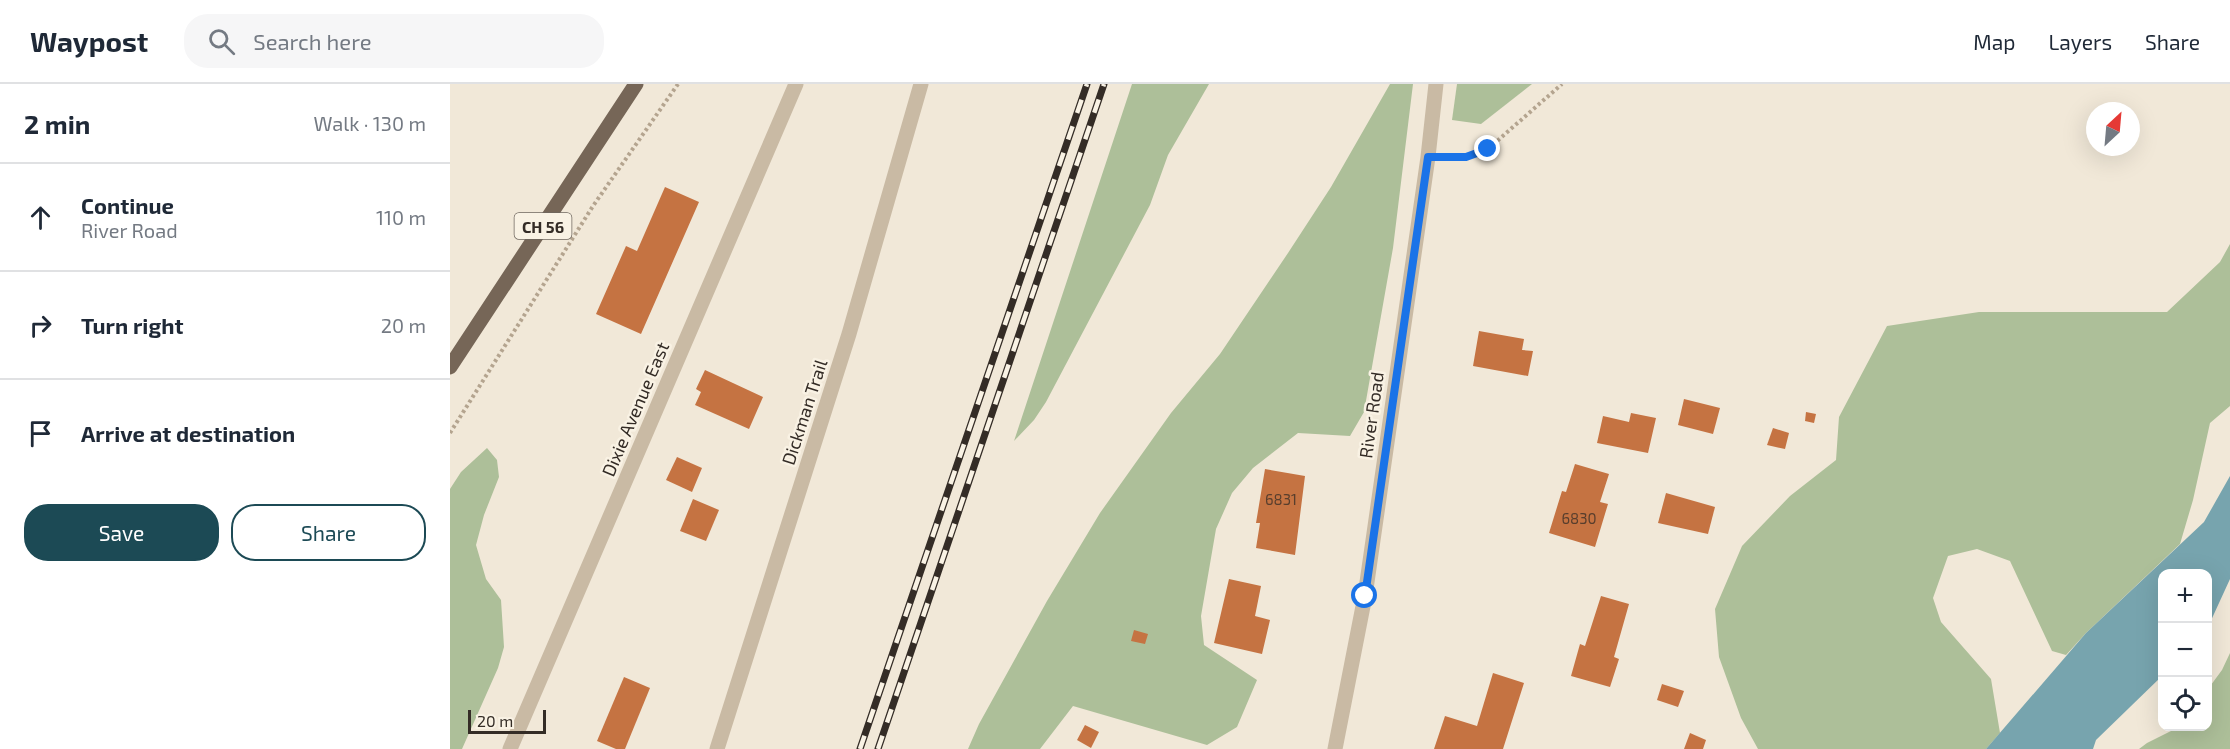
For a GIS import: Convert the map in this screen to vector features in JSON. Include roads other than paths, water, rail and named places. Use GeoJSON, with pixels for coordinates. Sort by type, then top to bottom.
{"type":"FeatureCollection","features":[{"type":"Feature","properties":{"kind":"main road","name":"CH 56"},"geometry":{"type":"LineString","coordinates":[[450,368],[636,84]]}},
{"type":"Feature","properties":{"kind":"street","name":"Dixie Avenue East"},"geometry":{"type":"LineString","coordinates":[[510,749],[796,84]]}},
{"type":"Feature","properties":{"kind":"street","name":"Dickman Trail"},"geometry":{"type":"LineString","coordinates":[[717,749],[849,334],[921,84]]}},
{"type":"Feature","properties":{"kind":"street","name":"River Road"},"geometry":{"type":"LineString","coordinates":[[1335,749],[1365,596],[1428,157],[1436,84]]}},
{"type":"Feature","properties":{"kind":"water"},"geometry":{"type":"Polygon","coordinates":[[[2230,476],[2230,579],[2212,618],[2212,569],[2158,569],[2158,680],[2096,740],[2093,749],[1986,749],[2086,633],[2204,522],[2230,476]]]}},
{"type":"Feature","properties":{"kind":"railway"},"geometry":{"type":"LineString","coordinates":[[860,749],[1087,84]]}},
{"type":"Feature","properties":{"kind":"railway"},"geometry":{"type":"LineString","coordinates":[[878,749],[1104,84]]}}]}
